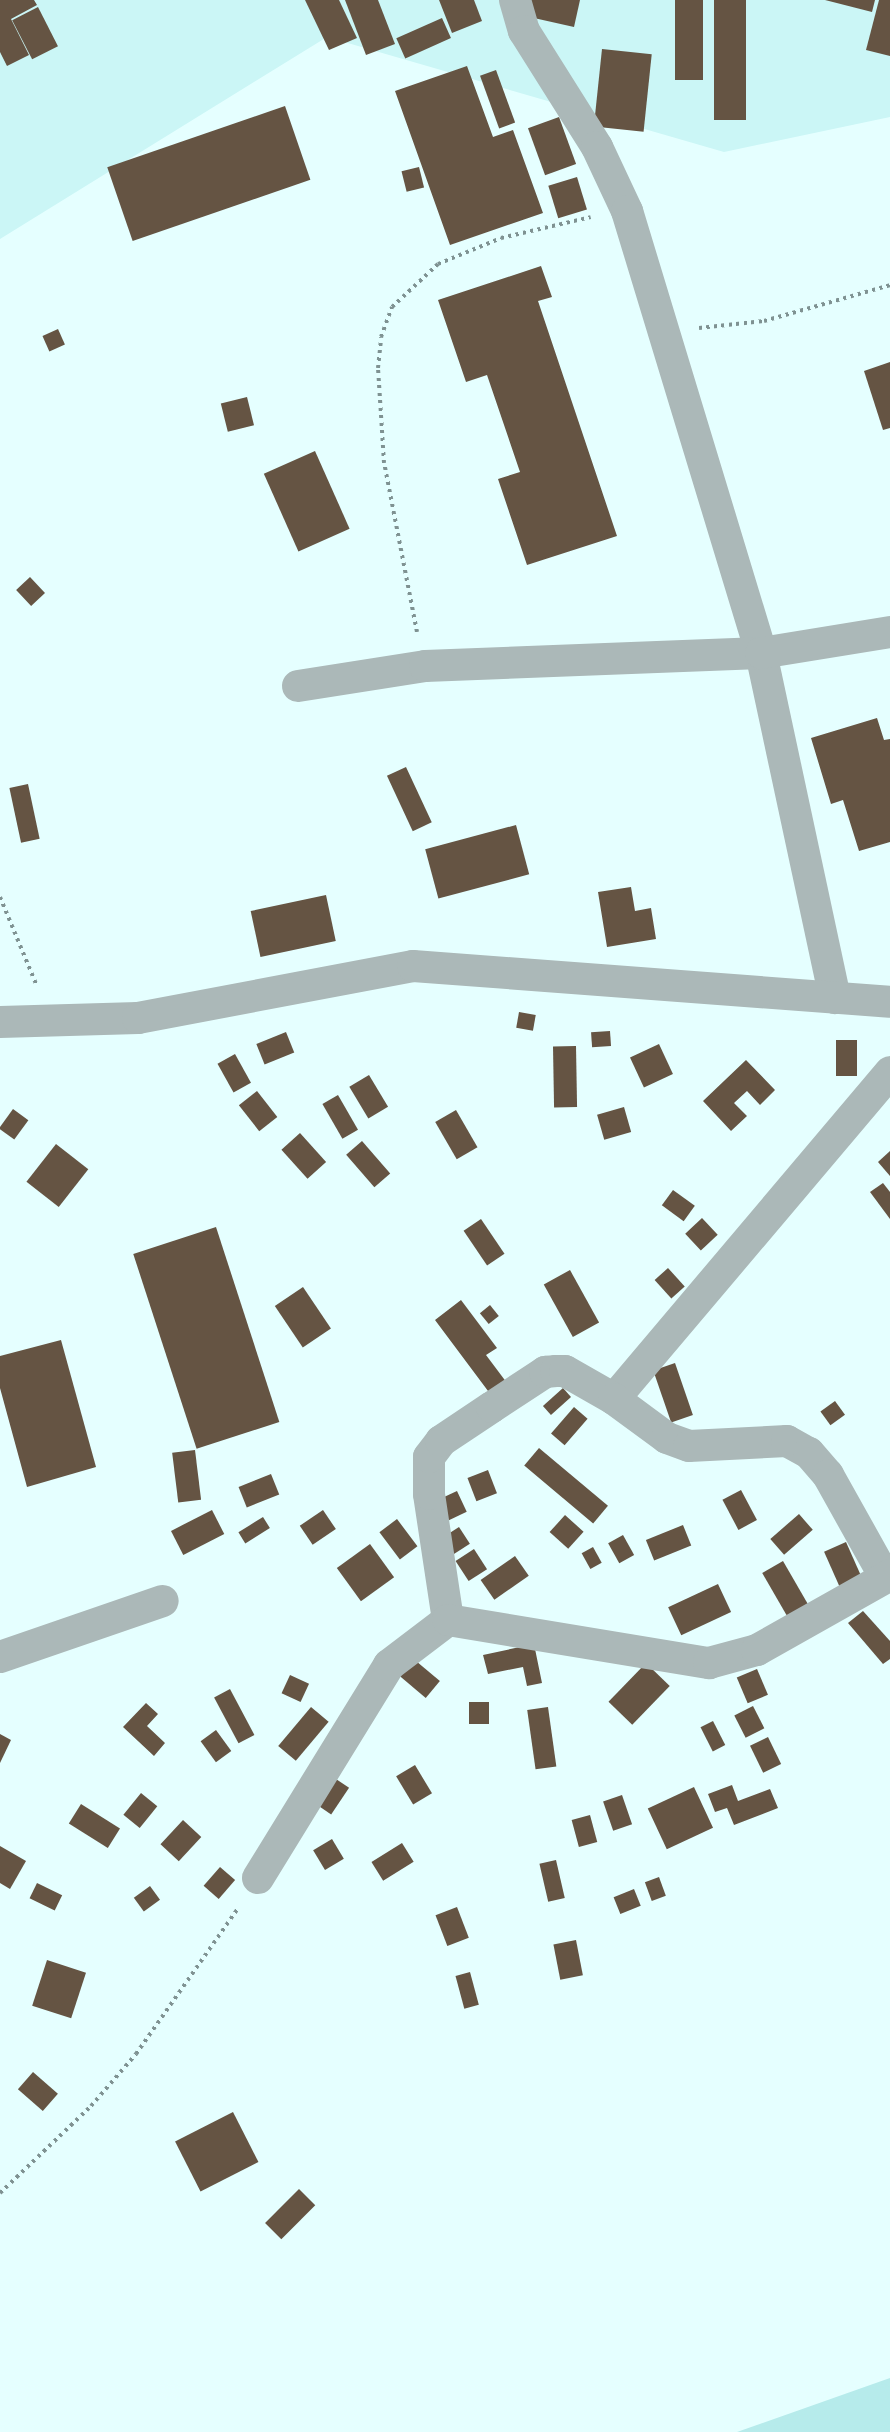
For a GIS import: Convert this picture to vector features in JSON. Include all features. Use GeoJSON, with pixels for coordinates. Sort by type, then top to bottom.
{"type":"FeatureCollection","features":[{"type":"Feature","properties":{"kind":"street"},"geometry":{"type":"LineString","coordinates":[[515,0],[524,31],[592,138],[627,211],[761,653],[835,998]]}},
{"type":"Feature","properties":{"kind":"street"},"geometry":{"type":"LineString","coordinates":[[297,686],[425,666],[761,653],[890,632]]}},
{"type":"Feature","properties":{"kind":"street"},"geometry":{"type":"LineString","coordinates":[[0,1022],[138,1018],[413,966],[890,1002]]}},
{"type":"Feature","properties":{"kind":"street"},"geometry":{"type":"LineString","coordinates":[[614,1398],[890,1072]]}},
{"type":"Feature","properties":{"kind":"street"},"geometry":{"type":"LineString","coordinates":[[258,1878],[389,1665],[448,1620],[709,1663],[757,1650],[888,1576],[828,1475],[809,1453],[787,1441],[689,1446],[667,1438],[614,1398],[565,1371],[545,1372],[441,1442],[429,1457],[427,1473],[448,1620]]}},
{"type":"Feature","properties":{"kind":"street"},"geometry":{"type":"LineString","coordinates":[[0,1657],[163,1601]]}},
{"type":"Feature","properties":{"kind":"path"},"geometry":{"type":"LineString","coordinates":[[425,666],[384,463],[378,368],[381,337],[392,307],[438,264],[501,238],[627,211]]}},
{"type":"Feature","properties":{"kind":"path"},"geometry":{"type":"LineString","coordinates":[[665,331],[764,321],[890,285]]}},
{"type":"Feature","properties":{"kind":"path"},"geometry":{"type":"LineString","coordinates":[[0,897],[51,1021]]}},
{"type":"Feature","properties":{"kind":"path"},"geometry":{"type":"LineString","coordinates":[[0,2193],[91,2106],[136,2054],[258,1878]]}},
{"type":"Feature","properties":{"kind":"shaded area"},"geometry":{"type":"Polygon","coordinates":[[[0,0],[890,0],[890,117],[724,152],[327,37],[0,239],[0,0]]]}},
{"type":"Feature","properties":{"kind":"shaded area"},"geometry":{"type":"Polygon","coordinates":[[[890,2378],[890,2432],[737,2432],[890,2378]]]}},
{"type":"Feature","properties":{"kind":"building"},"geometry":{"type":"Polygon","coordinates":[[[0,0],[34,0],[37,5],[11,19],[29,55],[7,66],[0,52],[0,0]]]}},
{"type":"Feature","properties":{"kind":"building"},"geometry":{"type":"Polygon","coordinates":[[[305,0],[339,0],[357,38],[329,50],[305,0]]]}},
{"type":"Feature","properties":{"kind":"building"},"geometry":{"type":"Polygon","coordinates":[[[345,0],[378,0],[395,44],[366,55],[345,0]]]}},
{"type":"Feature","properties":{"kind":"building"},"geometry":{"type":"Polygon","coordinates":[[[439,0],[474,0],[482,21],[452,33],[439,0]]]}},
{"type":"Feature","properties":{"kind":"building"},"geometry":{"type":"Polygon","coordinates":[[[528,0],[580,0],[574,27],[525,16],[528,0]]]}},
{"type":"Feature","properties":{"kind":"building"},"geometry":{"type":"Polygon","coordinates":[[[675,0],[703,0],[703,80],[675,80],[675,0]]]}},
{"type":"Feature","properties":{"kind":"building"},"geometry":{"type":"Polygon","coordinates":[[[714,0],[746,0],[746,120],[714,120],[714,0]]]}},
{"type":"Feature","properties":{"kind":"building"},"geometry":{"type":"Polygon","coordinates":[[[825,0],[875,0],[872,12],[825,0]]]}},
{"type":"Feature","properties":{"kind":"building"},"geometry":{"type":"Polygon","coordinates":[[[879,0],[890,0],[890,56],[866,50],[879,0]]]}},
{"type":"Feature","properties":{"kind":"building"},"geometry":{"type":"Polygon","coordinates":[[[38,7],[58,46],[32,59],[12,20],[38,7]]]}},
{"type":"Feature","properties":{"kind":"building"},"geometry":{"type":"Polygon","coordinates":[[[442,18],[451,38],[405,58],[396,38],[442,18]]]}},
{"type":"Feature","properties":{"kind":"building"},"geometry":{"type":"Polygon","coordinates":[[[602,49],[652,54],[644,132],[594,127],[602,49]]]}},
{"type":"Feature","properties":{"kind":"building"},"geometry":{"type":"Polygon","coordinates":[[[467,66],[493,137],[513,130],[543,213],[450,245],[395,91],[467,66]]]}},
{"type":"Feature","properties":{"kind":"building"},"geometry":{"type":"Polygon","coordinates":[[[496,70],[515,123],[499,128],[480,76],[496,70]]]}},
{"type":"Feature","properties":{"kind":"building"},"geometry":{"type":"Polygon","coordinates":[[[285,106],[310,180],[133,241],[107,167],[285,106]]]}},
{"type":"Feature","properties":{"kind":"building"},"geometry":{"type":"Polygon","coordinates":[[[559,117],[576,164],[545,175],[528,128],[559,117]]]}},
{"type":"Feature","properties":{"kind":"building"},"geometry":{"type":"Polygon","coordinates":[[[419,167],[424,187],[407,192],[402,171],[419,167]]]}},
{"type":"Feature","properties":{"kind":"building"},"geometry":{"type":"Polygon","coordinates":[[[577,177],[587,210],[558,218],[548,186],[577,177]]]}},
{"type":"Feature","properties":{"kind":"building"},"geometry":{"type":"Polygon","coordinates":[[[541,266],[552,297],[538,301],[617,536],[527,565],[498,479],[520,472],[487,375],[466,382],[438,300],[541,266]]]}},
{"type":"Feature","properties":{"kind":"building"},"geometry":{"type":"Polygon","coordinates":[[[58,329],[65,345],[49,351],[42,336],[58,329]]]}},
{"type":"Feature","properties":{"kind":"building"},"geometry":{"type":"Polygon","coordinates":[[[890,362],[890,428],[883,430],[864,371],[890,362]]]}},
{"type":"Feature","properties":{"kind":"building"},"geometry":{"type":"Polygon","coordinates":[[[247,397],[254,425],[228,432],[221,404],[247,397]]]}},
{"type":"Feature","properties":{"kind":"building"},"geometry":{"type":"Polygon","coordinates":[[[315,451],[350,529],[298,551],[264,474],[315,451]]]}},
{"type":"Feature","properties":{"kind":"building"},"geometry":{"type":"Polygon","coordinates":[[[30,577],[45,593],[31,606],[16,590],[30,577]]]}},
{"type":"Feature","properties":{"kind":"building"},"geometry":{"type":"Polygon","coordinates":[[[877,718],[884,740],[890,739],[890,842],[859,851],[843,800],[831,804],[811,738],[877,718]]]}},
{"type":"Feature","properties":{"kind":"building"},"geometry":{"type":"Polygon","coordinates":[[[406,767],[432,822],[413,831],[387,776],[406,767]]]}},
{"type":"Feature","properties":{"kind":"building"},"geometry":{"type":"Polygon","coordinates":[[[28,784],[40,839],[21,843],[9,788],[28,784]]]}},
{"type":"Feature","properties":{"kind":"building"},"geometry":{"type":"Polygon","coordinates":[[[516,825],[529,874],[438,899],[425,849],[516,825]]]}},
{"type":"Feature","properties":{"kind":"building"},"geometry":{"type":"Polygon","coordinates":[[[631,887],[635,911],[651,908],[656,939],[607,947],[598,892],[631,887]]]}},
{"type":"Feature","properties":{"kind":"building"},"geometry":{"type":"Polygon","coordinates":[[[326,895],[336,941],[260,957],[251,911],[326,895]]]}},
{"type":"Feature","properties":{"kind":"building"},"geometry":{"type":"Polygon","coordinates":[[[519,1012],[536,1015],[533,1031],[516,1028],[519,1012]]]}},
{"type":"Feature","properties":{"kind":"building"},"geometry":{"type":"Polygon","coordinates":[[[610,1031],[611,1046],[592,1047],[591,1032],[610,1031]]]}},
{"type":"Feature","properties":{"kind":"building"},"geometry":{"type":"Polygon","coordinates":[[[286,1032],[294,1052],[265,1064],[256,1044],[286,1032]]]}},
{"type":"Feature","properties":{"kind":"building"},"geometry":{"type":"Polygon","coordinates":[[[836,1040],[857,1040],[857,1076],[836,1076],[836,1040]]]}},
{"type":"Feature","properties":{"kind":"building"},"geometry":{"type":"Polygon","coordinates":[[[659,1044],[673,1074],[644,1087],[630,1058],[659,1044]]]}},
{"type":"Feature","properties":{"kind":"building"},"geometry":{"type":"Polygon","coordinates":[[[553,1046],[576,1046],[577,1107],[554,1107],[553,1046]]]}},
{"type":"Feature","properties":{"kind":"building"},"geometry":{"type":"Polygon","coordinates":[[[235,1054],[251,1083],[234,1093],[218,1064],[235,1054]]]}},
{"type":"Feature","properties":{"kind":"building"},"geometry":{"type":"Polygon","coordinates":[[[746,1060],[775,1090],[760,1105],[747,1091],[734,1103],[747,1116],[731,1131],[703,1101],[746,1060]]]}},
{"type":"Feature","properties":{"kind":"building"},"geometry":{"type":"Polygon","coordinates":[[[369,1075],[388,1107],[368,1119],[349,1087],[369,1075]]]}},
{"type":"Feature","properties":{"kind":"building"},"geometry":{"type":"Polygon","coordinates":[[[257,1091],[277,1117],[259,1131],[239,1105],[257,1091]]]}},
{"type":"Feature","properties":{"kind":"building"},"geometry":{"type":"Polygon","coordinates":[[[338,1095],[358,1130],[342,1139],[322,1104],[338,1095]]]}},
{"type":"Feature","properties":{"kind":"building"},"geometry":{"type":"Polygon","coordinates":[[[624,1107],[631,1132],[604,1140],[597,1115],[624,1107]]]}},
{"type":"Feature","properties":{"kind":"building"},"geometry":{"type":"Polygon","coordinates":[[[13,1109],[28,1120],[14,1140],[0,1129],[13,1109]]]}},
{"type":"Feature","properties":{"kind":"building"},"geometry":{"type":"Polygon","coordinates":[[[456,1110],[478,1147],[457,1159],[435,1122],[456,1110]]]}},
{"type":"Feature","properties":{"kind":"building"},"geometry":{"type":"Polygon","coordinates":[[[300,1133],[326,1162],[308,1179],[281,1150],[300,1133]]]}},
{"type":"Feature","properties":{"kind":"building"},"geometry":{"type":"Polygon","coordinates":[[[362,1141],[390,1173],[374,1187],[346,1155],[362,1141]]]}},
{"type":"Feature","properties":{"kind":"building"},"geometry":{"type":"Polygon","coordinates":[[[56,1144],[88,1169],[59,1207],[26,1182],[56,1144]]]}},
{"type":"Feature","properties":{"kind":"building"},"geometry":{"type":"Polygon","coordinates":[[[890,1151],[890,1176],[878,1162],[890,1151]]]}},
{"type":"Feature","properties":{"kind":"building"},"geometry":{"type":"Polygon","coordinates":[[[883,1183],[890,1192],[890,1219],[870,1192],[883,1183]]]}},
{"type":"Feature","properties":{"kind":"building"},"geometry":{"type":"Polygon","coordinates":[[[673,1190],[695,1206],[684,1221],[662,1205],[673,1190]]]}},
{"type":"Feature","properties":{"kind":"building"},"geometry":{"type":"Polygon","coordinates":[[[702,1218],[718,1235],[701,1251],[685,1234],[702,1218]]]}},
{"type":"Feature","properties":{"kind":"building"},"geometry":{"type":"Polygon","coordinates":[[[481,1219],[504,1254],[487,1266],[464,1231],[481,1219]]]}},
{"type":"Feature","properties":{"kind":"building"},"geometry":{"type":"Polygon","coordinates":[[[216,1227],[279,1422],[197,1449],[133,1254],[216,1227]]]}},
{"type":"Feature","properties":{"kind":"building"},"geometry":{"type":"Polygon","coordinates":[[[668,1268],[685,1287],[671,1299],[655,1280],[668,1268]]]}},
{"type":"Feature","properties":{"kind":"building"},"geometry":{"type":"Polygon","coordinates":[[[570,1270],[599,1322],[573,1337],[544,1285],[570,1270]]]}},
{"type":"Feature","properties":{"kind":"building"},"geometry":{"type":"Polygon","coordinates":[[[303,1287],[331,1328],[303,1347],[275,1306],[303,1287]]]}},
{"type":"Feature","properties":{"kind":"building"},"geometry":{"type":"Polygon","coordinates":[[[461,1300],[497,1348],[486,1355],[510,1387],[494,1399],[435,1320],[461,1300]]]}},
{"type":"Feature","properties":{"kind":"building"},"geometry":{"type":"Polygon","coordinates":[[[490,1305],[499,1316],[489,1324],[480,1313],[490,1305]]]}},
{"type":"Feature","properties":{"kind":"building"},"geometry":{"type":"Polygon","coordinates":[[[61,1340],[96,1467],[27,1487],[0,1388],[0,1356],[61,1340]]]}},
{"type":"Feature","properties":{"kind":"building"},"geometry":{"type":"Polygon","coordinates":[[[675,1363],[693,1415],[671,1422],[653,1370],[675,1363]]]}},
{"type":"Feature","properties":{"kind":"building"},"geometry":{"type":"Polygon","coordinates":[[[563,1388],[571,1397],[551,1415],[543,1406],[563,1388]]]}},
{"type":"Feature","properties":{"kind":"building"},"geometry":{"type":"Polygon","coordinates":[[[835,1401],[845,1415],[830,1425],[820,1412],[835,1401]]]}},
{"type":"Feature","properties":{"kind":"building"},"geometry":{"type":"Polygon","coordinates":[[[574,1407],[588,1419],[565,1445],[551,1433],[574,1407]]]}},
{"type":"Feature","properties":{"kind":"building"},"geometry":{"type":"Polygon","coordinates":[[[539,1448],[608,1506],[593,1523],[524,1466],[539,1448]]]}},
{"type":"Feature","properties":{"kind":"building"},"geometry":{"type":"Polygon","coordinates":[[[195,1450],[201,1500],[178,1502],[172,1453],[195,1450]]]}},
{"type":"Feature","properties":{"kind":"building"},"geometry":{"type":"Polygon","coordinates":[[[488,1470],[497,1493],[476,1501],[467,1478],[488,1470]]]}},
{"type":"Feature","properties":{"kind":"building"},"geometry":{"type":"Polygon","coordinates":[[[271,1474],[279,1494],[247,1508],[239,1487],[271,1474]]]}},
{"type":"Feature","properties":{"kind":"building"},"geometry":{"type":"Polygon","coordinates":[[[741,1490],[757,1520],[738,1530],[722,1500],[741,1490]]]}},
{"type":"Feature","properties":{"kind":"building"},"geometry":{"type":"Polygon","coordinates":[[[457,1491],[467,1512],[447,1521],[437,1500],[457,1491]]]}},
{"type":"Feature","properties":{"kind":"building"},"geometry":{"type":"Polygon","coordinates":[[[212,1510],[224,1534],[183,1555],[171,1531],[212,1510]]]}},
{"type":"Feature","properties":{"kind":"building"},"geometry":{"type":"Polygon","coordinates":[[[323,1510],[336,1529],[313,1545],[300,1526],[323,1510]]]}},
{"type":"Feature","properties":{"kind":"building"},"geometry":{"type":"Polygon","coordinates":[[[799,1514],[813,1530],[784,1555],[770,1539],[799,1514]]]}},
{"type":"Feature","properties":{"kind":"building"},"geometry":{"type":"Polygon","coordinates":[[[565,1515],[584,1532],[568,1549],[550,1532],[565,1515]]]}},
{"type":"Feature","properties":{"kind":"building"},"geometry":{"type":"Polygon","coordinates":[[[263,1517],[270,1528],[245,1543],[238,1532],[263,1517]]]}},
{"type":"Feature","properties":{"kind":"building"},"geometry":{"type":"Polygon","coordinates":[[[397,1519],[417,1546],[400,1559],[379,1532],[397,1519]]]}},
{"type":"Feature","properties":{"kind":"building"},"geometry":{"type":"Polygon","coordinates":[[[683,1525],[691,1545],[654,1560],[646,1540],[683,1525]]]}},
{"type":"Feature","properties":{"kind":"building"},"geometry":{"type":"Polygon","coordinates":[[[459,1527],[470,1544],[454,1554],[443,1537],[459,1527]]]}},
{"type":"Feature","properties":{"kind":"building"},"geometry":{"type":"Polygon","coordinates":[[[623,1535],[634,1555],[619,1563],[608,1543],[623,1535]]]}},
{"type":"Feature","properties":{"kind":"building"},"geometry":{"type":"Polygon","coordinates":[[[846,1542],[862,1578],[840,1587],[824,1552],[846,1542]]]}},
{"type":"Feature","properties":{"kind":"building"},"geometry":{"type":"Polygon","coordinates":[[[370,1544],[394,1577],[361,1601],[337,1568],[370,1544]]]}},
{"type":"Feature","properties":{"kind":"building"},"geometry":{"type":"Polygon","coordinates":[[[593,1547],[602,1563],[590,1569],[582,1553],[593,1547]]]}},
{"type":"Feature","properties":{"kind":"building"},"geometry":{"type":"Polygon","coordinates":[[[474,1549],[487,1569],[469,1581],[456,1561],[474,1549]]]}},
{"type":"Feature","properties":{"kind":"building"},"geometry":{"type":"Polygon","coordinates":[[[515,1556],[529,1576],[494,1600],[481,1580],[515,1556]]]}},
{"type":"Feature","properties":{"kind":"building"},"geometry":{"type":"Polygon","coordinates":[[[783,1561],[810,1608],[789,1620],[762,1573],[783,1561]]]}},
{"type":"Feature","properties":{"kind":"building"},"geometry":{"type":"Polygon","coordinates":[[[718,1584],[731,1612],[681,1635],[668,1607],[718,1584]]]}},
{"type":"Feature","properties":{"kind":"building"},"geometry":{"type":"Polygon","coordinates":[[[863,1611],[890,1641],[890,1659],[883,1664],[848,1623],[863,1611]]]}},
{"type":"Feature","properties":{"kind":"building"},"geometry":{"type":"Polygon","coordinates":[[[534,1644],[542,1683],[527,1686],[523,1667],[488,1674],[483,1655],[534,1644]]]}},
{"type":"Feature","properties":{"kind":"building"},"geometry":{"type":"Polygon","coordinates":[[[410,1656],[440,1681],[426,1698],[396,1673],[410,1656]]]}},
{"type":"Feature","properties":{"kind":"building"},"geometry":{"type":"Polygon","coordinates":[[[646,1663],[670,1686],[632,1725],[608,1702],[646,1663]]]}},
{"type":"Feature","properties":{"kind":"building"},"geometry":{"type":"Polygon","coordinates":[[[757,1669],[768,1695],[748,1703],[737,1678],[757,1669]]]}},
{"type":"Feature","properties":{"kind":"building"},"geometry":{"type":"Polygon","coordinates":[[[290,1675],[309,1684],[301,1702],[282,1693],[290,1675]]]}},
{"type":"Feature","properties":{"kind":"building"},"geometry":{"type":"Polygon","coordinates":[[[230,1689],[254,1735],[239,1743],[214,1697],[230,1689]]]}},
{"type":"Feature","properties":{"kind":"building"},"geometry":{"type":"Polygon","coordinates":[[[469,1702],[489,1702],[489,1724],[469,1724],[469,1702]]]}},
{"type":"Feature","properties":{"kind":"building"},"geometry":{"type":"Polygon","coordinates":[[[146,1703],[158,1714],[147,1726],[165,1743],[154,1756],[123,1727],[146,1703]]]}},
{"type":"Feature","properties":{"kind":"building"},"geometry":{"type":"Polygon","coordinates":[[[753,1706],[764,1728],[746,1738],[734,1716],[753,1706]]]}},
{"type":"Feature","properties":{"kind":"building"},"geometry":{"type":"Polygon","coordinates":[[[311,1707],[329,1722],[296,1761],[278,1746],[311,1707]]]}},
{"type":"Feature","properties":{"kind":"building"},"geometry":{"type":"Polygon","coordinates":[[[548,1707],[556,1766],[536,1769],[527,1710],[548,1707]]]}},
{"type":"Feature","properties":{"kind":"building"},"geometry":{"type":"Polygon","coordinates":[[[713,1721],[725,1745],[713,1751],[701,1727],[713,1721]]]}},
{"type":"Feature","properties":{"kind":"building"},"geometry":{"type":"Polygon","coordinates":[[[216,1730],[231,1751],[216,1762],[201,1741],[216,1730]]]}},
{"type":"Feature","properties":{"kind":"building"},"geometry":{"type":"Polygon","coordinates":[[[0,1734],[11,1740],[0,1763],[0,1734]]]}},
{"type":"Feature","properties":{"kind":"building"},"geometry":{"type":"Polygon","coordinates":[[[768,1737],[781,1764],[763,1773],[750,1746],[768,1737]]]}},
{"type":"Feature","properties":{"kind":"building"},"geometry":{"type":"Polygon","coordinates":[[[415,1765],[432,1793],[413,1805],[396,1776],[415,1765]]]}},
{"type":"Feature","properties":{"kind":"building"},"geometry":{"type":"Polygon","coordinates":[[[330,1775],[349,1788],[331,1814],[312,1802],[330,1775]]]}},
{"type":"Feature","properties":{"kind":"building"},"geometry":{"type":"Polygon","coordinates":[[[732,1785],[738,1801],[770,1789],[778,1808],[734,1825],[727,1808],[715,1812],[708,1794],[732,1785]]]}},
{"type":"Feature","properties":{"kind":"building"},"geometry":{"type":"Polygon","coordinates":[[[694,1787],[713,1828],[667,1849],[648,1809],[694,1787]]]}},
{"type":"Feature","properties":{"kind":"building"},"geometry":{"type":"Polygon","coordinates":[[[141,1793],[157,1806],[140,1828],[123,1815],[141,1793]]]}},
{"type":"Feature","properties":{"kind":"building"},"geometry":{"type":"Polygon","coordinates":[[[622,1795],[632,1824],[613,1831],[603,1802],[622,1795]]]}},
{"type":"Feature","properties":{"kind":"building"},"geometry":{"type":"Polygon","coordinates":[[[81,1804],[120,1828],[108,1848],[69,1824],[81,1804]]]}},
{"type":"Feature","properties":{"kind":"building"},"geometry":{"type":"Polygon","coordinates":[[[590,1815],[597,1842],[579,1847],[572,1820],[590,1815]]]}},
{"type":"Feature","properties":{"kind":"building"},"geometry":{"type":"Polygon","coordinates":[[[183,1820],[201,1837],[179,1861],[160,1844],[183,1820]]]}},
{"type":"Feature","properties":{"kind":"building"},"geometry":{"type":"Polygon","coordinates":[[[332,1839],[344,1859],[325,1870],[313,1850],[332,1839]]]}},
{"type":"Feature","properties":{"kind":"building"},"geometry":{"type":"Polygon","coordinates":[[[402,1843],[414,1862],[383,1881],[371,1862],[402,1843]]]}},
{"type":"Feature","properties":{"kind":"building"},"geometry":{"type":"Polygon","coordinates":[[[0,1846],[26,1861],[10,1889],[0,1883],[0,1846]]]}},
{"type":"Feature","properties":{"kind":"building"},"geometry":{"type":"Polygon","coordinates":[[[556,1860],[565,1898],[548,1902],[539,1864],[556,1860]]]}},
{"type":"Feature","properties":{"kind":"building"},"geometry":{"type":"Polygon","coordinates":[[[220,1867],[235,1880],[219,1899],[204,1886],[220,1867]]]}},
{"type":"Feature","properties":{"kind":"building"},"geometry":{"type":"Polygon","coordinates":[[[659,1877],[666,1896],[652,1901],[645,1882],[659,1877]]]}},
{"type":"Feature","properties":{"kind":"building"},"geometry":{"type":"Polygon","coordinates":[[[37,1883],[62,1895],[55,1911],[30,1898],[37,1883]]]}},
{"type":"Feature","properties":{"kind":"building"},"geometry":{"type":"Polygon","coordinates":[[[150,1886],[160,1900],[144,1912],[134,1898],[150,1886]]]}},
{"type":"Feature","properties":{"kind":"building"},"geometry":{"type":"Polygon","coordinates":[[[634,1889],[641,1906],[620,1914],[614,1897],[634,1889]]]}},
{"type":"Feature","properties":{"kind":"building"},"geometry":{"type":"Polygon","coordinates":[[[457,1907],[469,1938],[447,1946],[436,1915],[457,1907]]]}},
{"type":"Feature","properties":{"kind":"building"},"geometry":{"type":"Polygon","coordinates":[[[576,1940],[583,1975],[560,1980],[553,1944],[576,1940]]]}},
{"type":"Feature","properties":{"kind":"building"},"geometry":{"type":"Polygon","coordinates":[[[47,1960],[86,1973],[71,2018],[32,2006],[47,1960]]]}},
{"type":"Feature","properties":{"kind":"building"},"geometry":{"type":"Polygon","coordinates":[[[470,1972],[479,2005],[464,2009],[456,1976],[470,1972]]]}},
{"type":"Feature","properties":{"kind":"building"},"geometry":{"type":"Polygon","coordinates":[[[33,2072],[58,2094],[43,2111],[18,2089],[33,2072]]]}},
{"type":"Feature","properties":{"kind":"building"},"geometry":{"type":"Polygon","coordinates":[[[233,2112],[258,2162],[201,2191],[175,2142],[233,2112]]]}},
{"type":"Feature","properties":{"kind":"building"},"geometry":{"type":"Polygon","coordinates":[[[299,2189],[315,2205],[281,2239],[265,2223],[299,2189]]]}}]}
